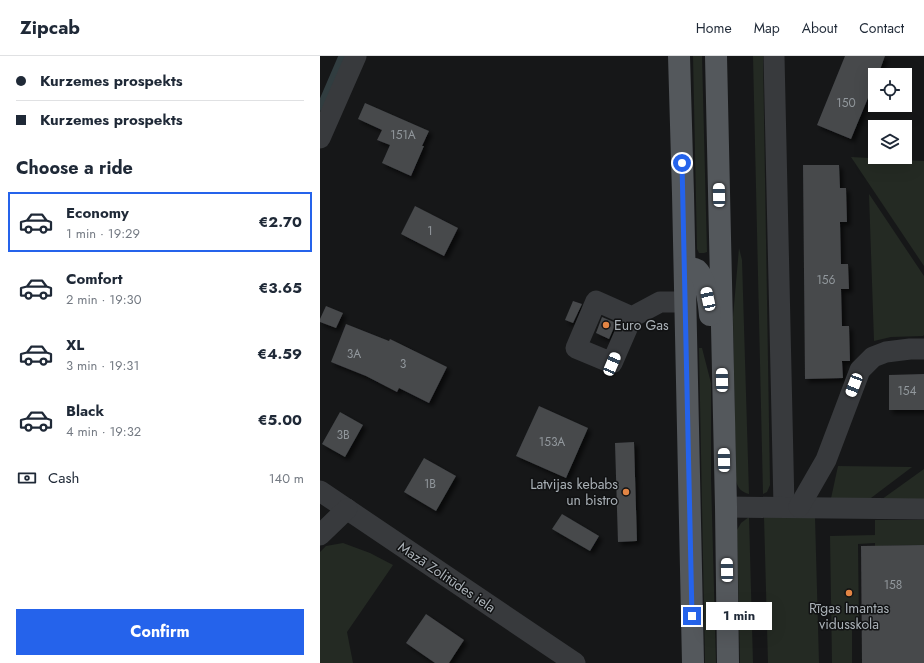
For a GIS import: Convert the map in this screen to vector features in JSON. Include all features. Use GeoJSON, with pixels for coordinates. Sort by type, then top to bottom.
{"type":"FeatureCollection","features":[{"type":"Feature","properties":{"kind":"main road"},"geometry":{"type":"LineString","coordinates":[[679,56],[693,663]]}},
{"type":"Feature","properties":{"kind":"main road"},"geometry":{"type":"LineString","coordinates":[[716,56],[728,663]]}},
{"type":"Feature","properties":{"kind":"main road"},"geometry":{"type":"LineString","coordinates":[[685,267],[698,271],[704,283],[710,309],[713,362],[722,380]]}},
{"type":"Feature","properties":{"kind":"street"},"geometry":{"type":"LineString","coordinates":[[320,138],[356,56]]}},
{"type":"Feature","properties":{"kind":"street"},"geometry":{"type":"LineString","coordinates":[[774,56],[791,507]]}},
{"type":"Feature","properties":{"kind":"street"},"geometry":{"type":"LineString","coordinates":[[632,317],[660,302],[685,302]]}},
{"type":"Feature","properties":{"kind":"street"},"geometry":{"type":"LineString","coordinates":[[791,507],[826,460],[860,370],[873,357],[886,352],[924,349]]}},
{"type":"Feature","properties":{"kind":"street","name":"Mazā Zolitūdes iela"},"geometry":{"type":"LineString","coordinates":[[320,491],[575,663]]}},
{"type":"Feature","properties":{"kind":"street"},"geometry":{"type":"LineString","coordinates":[[726,507],[924,509]]}},
{"type":"Feature","properties":{"kind":"street"},"geometry":{"type":"LineString","coordinates":[[320,535],[347,509]]}},
{"type":"Feature","properties":{"kind":"shaded area"},"geometry":{"type":"Polygon","coordinates":[[[693,56],[702,56],[707,252],[704,253],[699,253],[697,249],[693,56]]]}},
{"type":"Feature","properties":{"kind":"shaded area"},"geometry":{"type":"Polygon","coordinates":[[[753,56],[763,56],[770,485],[767,492],[763,494],[753,56]]]}},
{"type":"Feature","properties":{"kind":"shaded area"},"geometry":{"type":"Polygon","coordinates":[[[851,157],[868,158],[868,164],[912,164],[912,160],[924,161],[924,266],[851,157]]]}},
{"type":"Feature","properties":{"kind":"shaded area"},"geometry":{"type":"Polygon","coordinates":[[[869,194],[924,276],[923,336],[891,337],[874,341],[869,194]]]}},
{"type":"Feature","properties":{"kind":"shaded area"},"geometry":{"type":"Polygon","coordinates":[[[739,248],[742,260],[749,494],[740,489],[736,481],[733,317],[739,248]]]}},
{"type":"Feature","properties":{"kind":"shaded area"},"geometry":{"type":"Polygon","coordinates":[[[699,348],[702,348],[711,383],[711,478],[716,663],[705,663],[699,348]]]}},
{"type":"Feature","properties":{"kind":"shaded area"},"geometry":{"type":"Polygon","coordinates":[[[838,466],[912,467],[863,504],[830,503],[838,466]]]}},
{"type":"Feature","properties":{"kind":"shaded area"},"geometry":{"type":"Polygon","coordinates":[[[924,469],[924,501],[878,502],[924,469]]]}},
{"type":"Feature","properties":{"kind":"shaded area"},"geometry":{"type":"Polygon","coordinates":[[[749,517],[753,663],[740,663],[737,530],[741,523],[749,517]]]}},
{"type":"Feature","properties":{"kind":"shaded area"},"geometry":{"type":"Polygon","coordinates":[[[764,517],[815,517],[819,663],[768,663],[764,517]]]}},
{"type":"Feature","properties":{"kind":"shaded area"},"geometry":{"type":"Polygon","coordinates":[[[875,520],[924,520],[924,545],[875,546],[875,543],[858,544],[859,627],[852,627],[852,663],[832,663],[830,536],[875,535],[875,520]]]}},
{"type":"Feature","properties":{"kind":"shaded area"},"geometry":{"type":"Polygon","coordinates":[[[343,543],[370,553],[393,565],[347,632],[353,663],[320,663],[320,552],[326,546],[343,543]]]}},
{"type":"Feature","properties":{"kind":"building"},"geometry":{"type":"Polygon","coordinates":[[[845,56],[885,56],[881,68],[868,68],[868,98],[851,139],[817,125],[845,56]]]}},
{"type":"Feature","properties":{"kind":"building"},"geometry":{"type":"Polygon","coordinates":[[[365,103],[429,131],[411,176],[382,163],[390,145],[377,140],[382,130],[358,119],[365,103]]]}},
{"type":"Feature","properties":{"kind":"building"},"geometry":{"type":"Polygon","coordinates":[[[803,165],[839,165],[840,188],[846,188],[847,222],[840,222],[841,264],[848,264],[849,289],[841,289],[842,326],[849,326],[850,361],[842,361],[843,378],[805,379],[803,165]]]}},
{"type":"Feature","properties":{"kind":"building"},"geometry":{"type":"Polygon","coordinates":[[[415,206],[458,228],[444,256],[401,234],[415,206]]]}},
{"type":"Feature","properties":{"kind":"building"},"geometry":{"type":"Polygon","coordinates":[[[573,301],[582,304],[573,323],[565,320],[573,301]]]}},
{"type":"Feature","properties":{"kind":"building"},"geometry":{"type":"Polygon","coordinates":[[[326,306],[343,313],[336,328],[320,322],[326,306]]]}},
{"type":"Feature","properties":{"kind":"building"},"geometry":{"type":"Polygon","coordinates":[[[602,317],[616,323],[609,339],[596,333],[602,317]]]}},
{"type":"Feature","properties":{"kind":"building"},"geometry":{"type":"Polygon","coordinates":[[[346,324],[389,341],[390,339],[447,367],[429,403],[399,388],[397,392],[366,376],[331,362],[346,324]]]}},
{"type":"Feature","properties":{"kind":"building"},"geometry":{"type":"Polygon","coordinates":[[[924,374],[924,410],[889,410],[889,375],[924,374]]]}},
{"type":"Feature","properties":{"kind":"building"},"geometry":{"type":"Polygon","coordinates":[[[539,406],[588,428],[566,478],[516,456],[539,406]]]}},
{"type":"Feature","properties":{"kind":"building"},"geometry":{"type":"Polygon","coordinates":[[[340,412],[363,425],[345,457],[322,444],[340,412]]]}},
{"type":"Feature","properties":{"kind":"building","name":"Latvijas kebabs un bistro"},"geometry":{"type":"Polygon","coordinates":[[[634,442],[637,541],[618,542],[615,443],[634,442]]]}},
{"type":"Feature","properties":{"kind":"building"},"geometry":{"type":"Polygon","coordinates":[[[424,458],[456,476],[436,511],[404,492],[424,458]]]}},
{"type":"Feature","properties":{"kind":"building"},"geometry":{"type":"Polygon","coordinates":[[[562,514],[599,536],[590,551],[552,529],[562,514]]]}},
{"type":"Feature","properties":{"kind":"building"},"geometry":{"type":"Polygon","coordinates":[[[924,545],[924,663],[862,663],[861,546],[924,545]]]}},
{"type":"Feature","properties":{"kind":"building"},"geometry":{"type":"Polygon","coordinates":[[[426,614],[464,640],[449,663],[435,663],[406,643],[426,614]]]}},
{"type":"Feature","properties":{"kind":"waterway"},"geometry":{"type":"LineString","coordinates":[[320,107],[342,56]]}},
{"type":"Feature","properties":{"kind":"place","name":"Euro Gas"},"geometry":{"type":"Point","coordinates":[606,325]}},
{"type":"Feature","properties":{"kind":"place","name":"Latvijas kebabs un bistro"},"geometry":{"type":"Point","coordinates":[626,492]}},
{"type":"Feature","properties":{"kind":"place","name":"Rīgas Imantas vidusskola"},"geometry":{"type":"Point","coordinates":[849,593]}},
{"type":"Feature","properties":{"kind":"route"},"geometry":{"type":"LineString","coordinates":[[682,163],[692,616]]}}]}
